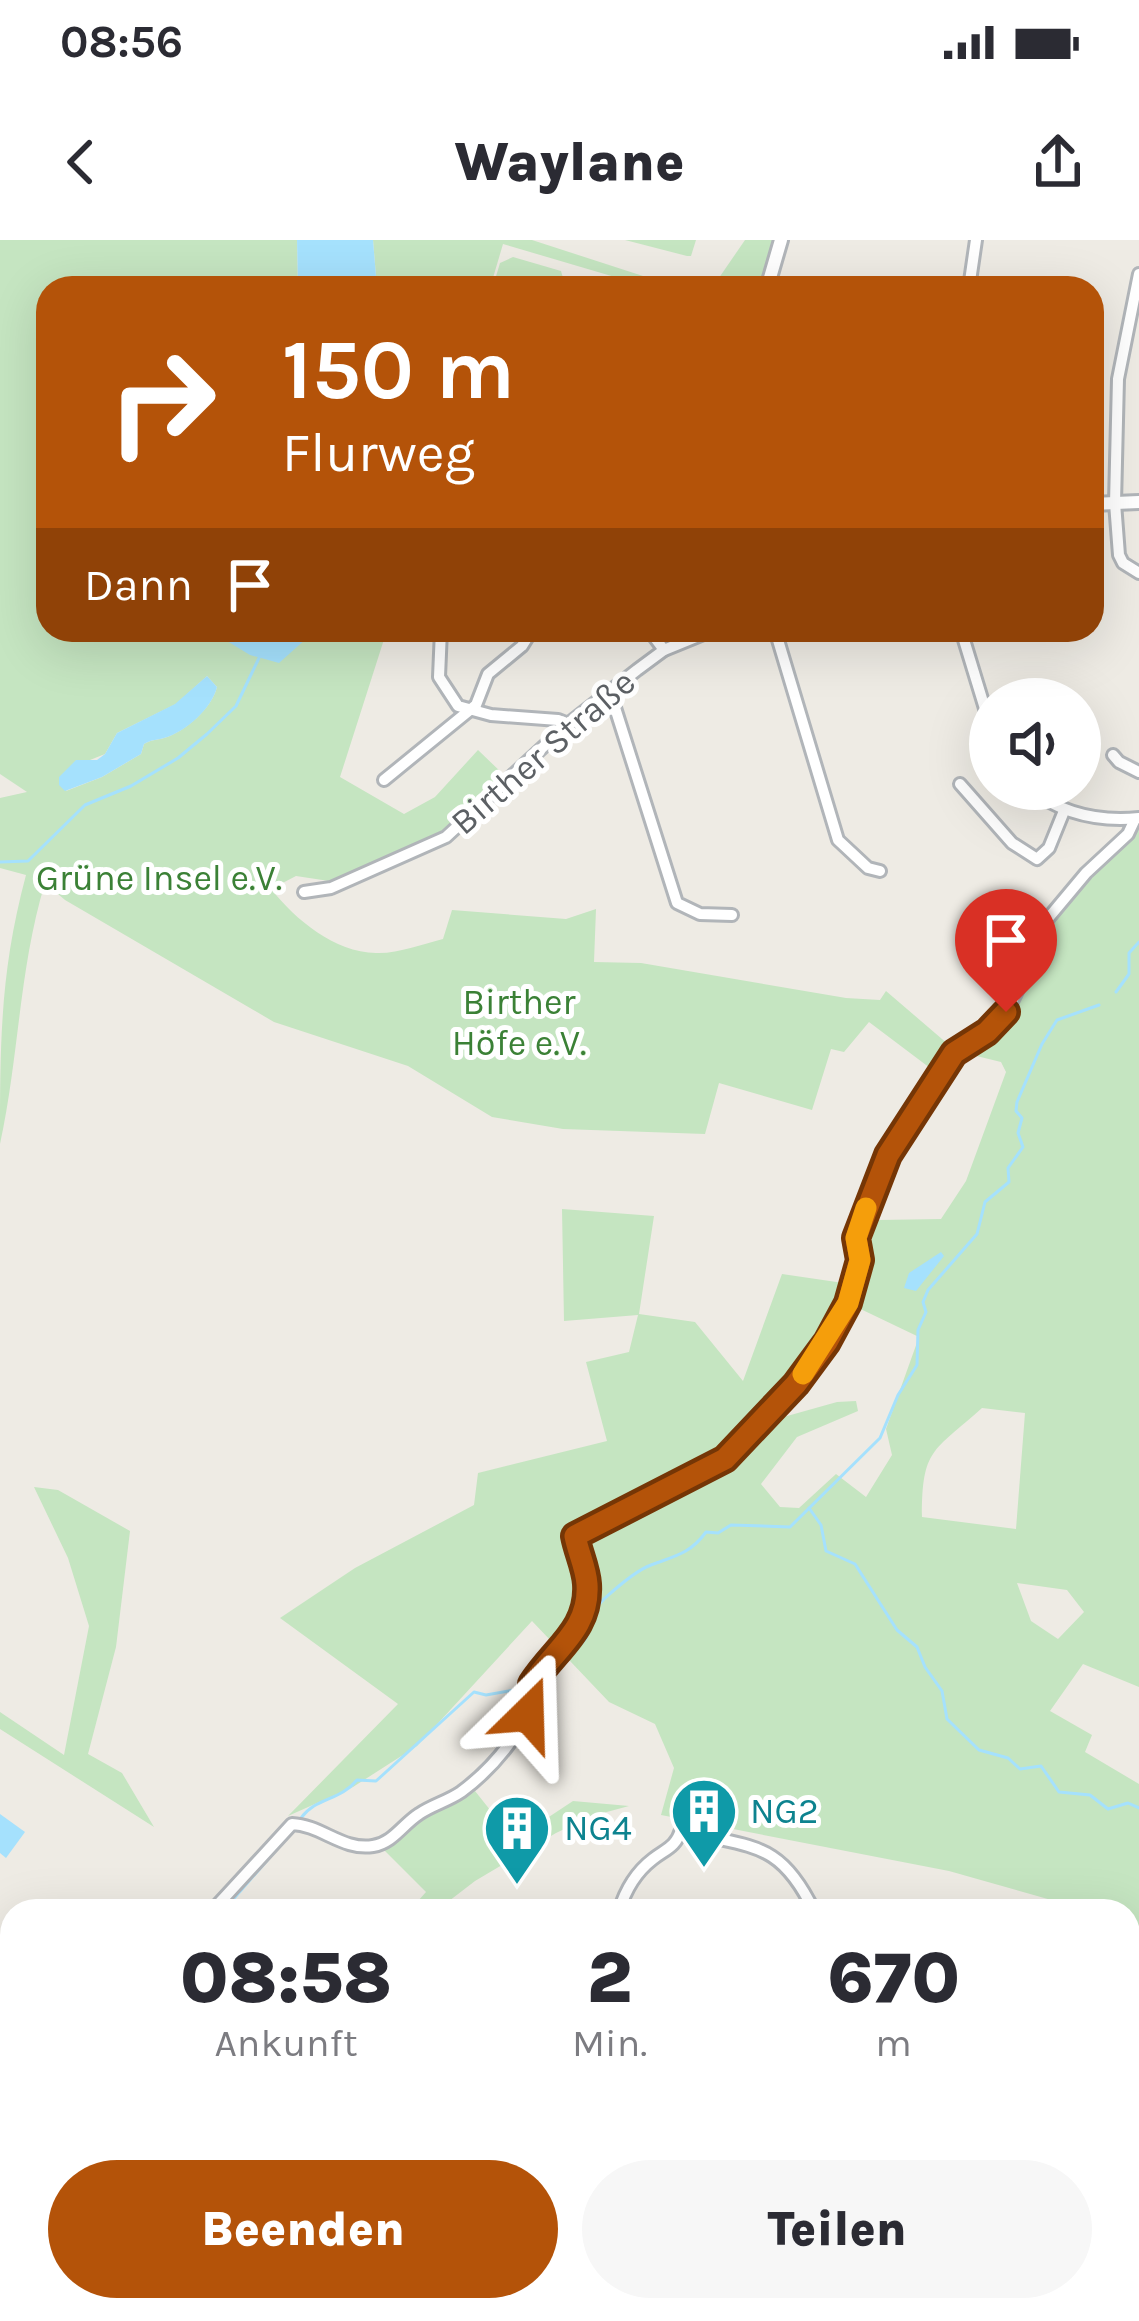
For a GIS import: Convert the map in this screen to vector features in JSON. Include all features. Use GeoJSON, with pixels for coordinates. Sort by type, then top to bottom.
{"type":"FeatureCollection","features":[{"type":"Feature","properties":{"kind":"street"},"geometry":{"type":"LineString","coordinates":[[770,276],[781,240]]}},
{"type":"Feature","properties":{"kind":"street"},"geometry":{"type":"LineString","coordinates":[[971,276],[976,240]]}},
{"type":"Feature","properties":{"kind":"street"},"geometry":{"type":"LineString","coordinates":[[1139,274],[1118,379],[1115,503],[1119,555],[1139,573]]}},
{"type":"Feature","properties":{"kind":"street"},"geometry":{"type":"LineString","coordinates":[[1104,503],[1139,502]]}},
{"type":"Feature","properties":{"kind":"street"},"geometry":{"type":"LineString","coordinates":[[439,642],[439,677],[451,700],[469,712],[568,724]]}},
{"type":"Feature","properties":{"kind":"street"},"geometry":{"type":"LineString","coordinates":[[384,780],[469,712],[488,674],[524,642]]}},
{"type":"Feature","properties":{"kind":"street"},"geometry":{"type":"LineString","coordinates":[[658,642],[664,650]]}},
{"type":"Feature","properties":{"kind":"street","name":"Birther Straße"},"geometry":{"type":"LineString","coordinates":[[304,892],[331,889],[446,837],[568,724],[664,650],[684,642]]}},
{"type":"Feature","properties":{"kind":"street"},"geometry":{"type":"LineString","coordinates":[[779,642],[838,840],[868,868],[880,871]]}},
{"type":"Feature","properties":{"kind":"street"},"geometry":{"type":"LineString","coordinates":[[965,642],[976,678]]}},
{"type":"Feature","properties":{"kind":"street"},"geometry":{"type":"LineString","coordinates":[[610,692],[676,902],[700,914],[732,915]]}},
{"type":"Feature","properties":{"kind":"street"},"geometry":{"type":"LineString","coordinates":[[1114,755],[1139,772]]}},
{"type":"Feature","properties":{"kind":"street"},"geometry":{"type":"LineString","coordinates":[[223,1899],[292,1824],[312,1827],[351,1845],[374,1846],[457,1795],[487,1768],[528,1714],[532,1684],[575,1634],[586,1610],[587,1580],[575,1536],[725,1459],[796,1384],[827,1342],[848,1303],[860,1260],[856,1238],[888,1155],[954,1053],[987,1032],[1006,1012],[1019,987],[1026,949],[1086,872],[1128,834],[1137,819],[1064,811],[1049,848],[1033,858],[995,826],[960,784]]}},
{"type":"Feature","properties":{"kind":"street"},"geometry":{"type":"LineString","coordinates":[[624,1899],[652,1859],[676,1844],[681,1830],[745,1842],[768,1852],[790,1869],[807,1899]]}},
{"type":"Feature","properties":{"kind":"green space"},"geometry":{"type":"Polygon","coordinates":[[[0,240],[297,240],[298,276],[36,276],[36,642],[383,642],[340,777],[404,814],[435,797],[478,750],[504,775],[443,833],[329,881],[296,876],[271,889],[304,923],[345,947],[393,952],[443,939],[452,910],[566,919],[596,909],[594,962],[641,963],[846,998],[880,1000],[886,991],[956,1051],[917,1103],[911,1098],[930,1068],[869,1022],[844,1052],[831,1049],[812,1110],[719,1083],[705,1134],[563,1129],[492,1117],[408,1066],[274,1022],[65,900],[45,883],[30,947],[0,1144],[3,1008],[26,875],[0,868],[0,798],[27,792],[0,774],[0,240]],[[207,676],[176,704],[117,733],[105,754],[85,762],[66,791],[102,777],[141,754],[144,744],[196,718],[217,687],[207,676]]]}},
{"type":"Feature","properties":{"kind":"green space"},"geometry":{"type":"Polygon","coordinates":[[[373,240],[532,240],[643,276],[611,276],[503,244],[494,276],[376,276],[373,240]]]}},
{"type":"Feature","properties":{"kind":"green space"},"geometry":{"type":"Polygon","coordinates":[[[625,240],[696,240],[687,256],[625,240]]]}},
{"type":"Feature","properties":{"kind":"green space"},"geometry":{"type":"Polygon","coordinates":[[[745,240],[775,240],[764,276],[720,276],[745,240]]]}},
{"type":"Feature","properties":{"kind":"green space"},"geometry":{"type":"Polygon","coordinates":[[[513,257],[561,271],[562,276],[496,276],[500,263],[513,257]]]}},
{"type":"Feature","properties":{"kind":"green space"},"geometry":{"type":"Polygon","coordinates":[[[1139,827],[1139,1687],[1083,1664],[1050,1711],[1092,1735],[1085,1752],[1139,1784],[1139,1899],[1048,1899],[949,1871],[661,1815],[674,1768],[655,1724],[609,1702],[532,1621],[417,1746],[353,1787],[288,1816],[398,1704],[280,1618],[355,1568],[474,1505],[478,1473],[607,1441],[586,1362],[629,1352],[638,1315],[564,1321],[562,1209],[654,1216],[639,1314],[695,1322],[743,1381],[782,1274],[857,1285],[878,1220],[941,1219],[966,1181],[1006,1072],[1001,1062],[956,1051],[996,1027],[1037,937],[1139,827]],[[848,1303],[774,1413],[780,1418],[856,1401],[858,1411],[797,1437],[761,1484],[780,1507],[799,1508],[836,1474],[866,1497],[892,1455],[886,1429],[919,1337],[848,1303]],[[982,1408],[934,1453],[924,1477],[922,1517],[1016,1529],[1025,1413],[982,1408]],[[1017,1583],[1031,1621],[1058,1639],[1084,1612],[1067,1590],[1017,1583]]]}},
{"type":"Feature","properties":{"kind":"green space"},"geometry":{"type":"Polygon","coordinates":[[[34,1487],[58,1490],[130,1531],[116,1647],[88,1754],[122,1773],[154,1827],[0,1729],[0,1712],[64,1755],[89,1626],[68,1558],[34,1487]]]}},
{"type":"Feature","properties":{"kind":"green space"},"geometry":{"type":"Polygon","coordinates":[[[475,1791],[514,1840],[573,1801],[629,1806],[556,1833],[452,1899],[420,1899],[426,1892],[384,1850],[421,1819],[475,1791]]]}},
{"type":"Feature","properties":{"kind":"water"},"geometry":{"type":"Polygon","coordinates":[[[297,240],[373,240],[376,276],[298,276],[297,240]]]}},
{"type":"Feature","properties":{"kind":"water"},"geometry":{"type":"Polygon","coordinates":[[[229,642],[303,642],[279,663],[250,655],[229,642]]]}},
{"type":"Feature","properties":{"kind":"water"},"geometry":{"type":"Polygon","coordinates":[[[207,676],[217,687],[204,711],[189,725],[144,744],[141,754],[102,777],[65,791],[59,785],[59,777],[76,760],[97,760],[117,733],[175,704],[207,676]]]}},
{"type":"Feature","properties":{"kind":"water"},"geometry":{"type":"Polygon","coordinates":[[[941,1252],[944,1256],[916,1291],[904,1288],[909,1273],[941,1252]]]}},
{"type":"Feature","properties":{"kind":"water"},"geometry":{"type":"Polygon","coordinates":[[[0,1814],[25,1832],[6,1858],[0,1853],[0,1814]]]}},
{"type":"Feature","properties":{"kind":"waterway"},"geometry":{"type":"LineString","coordinates":[[0,862],[28,861],[85,805],[131,786],[178,758],[236,706],[259,658]]}},
{"type":"Feature","properties":{"kind":"waterway"},"geometry":{"type":"LineString","coordinates":[[1116,992],[1129,974],[1129,953],[1139,942]]}},
{"type":"Feature","properties":{"kind":"waterway"},"geometry":{"type":"LineString","coordinates":[[562,1658],[588,1635],[597,1607],[633,1575],[688,1550],[706,1532],[718,1533],[731,1525],[790,1527],[880,1438],[917,1365],[918,1330],[928,1290],[977,1234],[985,1202],[1009,1182],[1008,1168],[1023,1147],[1017,1102],[1042,1044],[1057,1020],[1099,1005]]}},
{"type":"Feature","properties":{"kind":"waterway"},"geometry":{"type":"LineString","coordinates":[[809,1508],[821,1525],[826,1551],[855,1564],[897,1630],[917,1647],[942,1691],[947,1719],[979,1750],[1008,1758],[1020,1769],[1041,1766],[1059,1792],[1090,1795],[1108,1809],[1128,1803],[1139,1808]]}},
{"type":"Feature","properties":{"kind":"waterway"},"geometry":{"type":"LineString","coordinates":[[301,1818],[357,1780],[376,1781],[474,1692],[486,1695],[525,1688]]}},
{"type":"Feature","properties":{"kind":"waterway"},"geometry":{"type":"LineString","coordinates":[[233,1899],[283,1842]]}},
{"type":"Feature","properties":{"kind":"slow traffic"},"geometry":{"type":"LineString","coordinates":[[803,1374],[848,1303],[860,1260],[856,1238],[866,1208]]}},
{"type":"Feature","properties":{"kind":"place","name":"NG2"},"geometry":{"type":"Point","coordinates":[704,1870]}},
{"type":"Feature","properties":{"kind":"place","name":"NG4"},"geometry":{"type":"Point","coordinates":[517,1887]}},
{"type":"Feature","properties":{"kind":"route"},"geometry":{"type":"LineString","coordinates":[[528,1714],[532,1684],[575,1634],[586,1610],[587,1580],[575,1536],[725,1459],[796,1384],[848,1303],[860,1260],[856,1238],[888,1155],[947,1061],[1006,1012]]}},
{"type":"Feature","properties":{"kind":"park label","name":"Grüne Insel e.V."},"geometry":{"type":"Point","coordinates":[159,878]}},
{"type":"Feature","properties":{"kind":"park label","name":"Birther Höfe e.V."},"geometry":{"type":"Point","coordinates":[519,1022]}}]}
